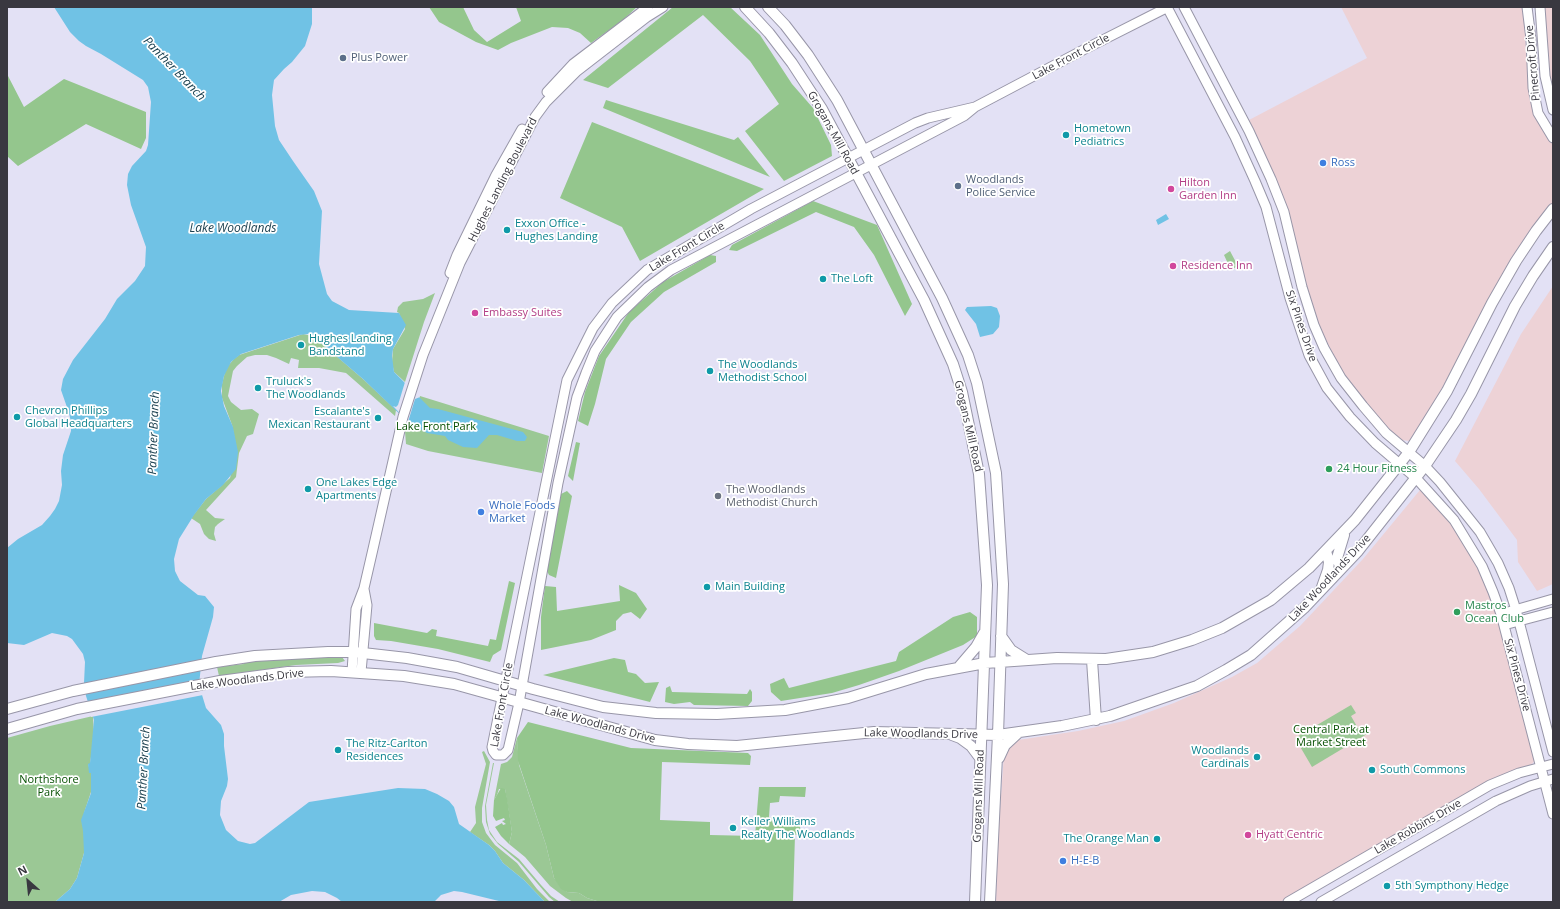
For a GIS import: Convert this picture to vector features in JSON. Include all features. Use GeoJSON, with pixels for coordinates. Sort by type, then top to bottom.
{"type":"FeatureCollection","features":[{"type":"Feature","properties":{"kind":"main road","name":"Grogans Mill Road"},"geometry":{"type":"LineString","coordinates":[[745,7],[769,33],[822,109],[924,300],[953,364],[962,392],[979,474],[987,585],[985,664],[980,735],[975,902]]}},
{"type":"Feature","properties":{"kind":"main road","name":"Grogans Mill Road"},"geometry":{"type":"LineString","coordinates":[[768,7],[785,25],[814,63],[837,100],[942,298],[968,355],[977,383],[996,473],[1003,577],[998,735],[990,902]]}},
{"type":"Feature","properties":{"kind":"main road"},"geometry":{"type":"LineString","coordinates":[[798,73],[814,63]]}},
{"type":"Feature","properties":{"kind":"main road","name":"Lake Woodlands Drive"},"geometry":{"type":"LineString","coordinates":[[7,709],[73,691],[216,662],[287,653],[359,652],[407,658],[457,667],[506,682],[603,707],[656,713],[717,714],[792,709],[848,698],[926,674],[958,668],[1000,662],[1057,658],[1092,660],[1106,659],[1153,652],[1192,640],[1222,628],[1271,600],[1310,568],[1346,531],[1409,452],[1447,391],[1492,302],[1516,261],[1553,209]]}},
{"type":"Feature","properties":{"kind":"main road","name":"Lake Woodlands Drive"},"geometry":{"type":"LineString","coordinates":[[7,729],[76,709],[220,681],[288,672],[357,672],[404,676],[454,684],[655,740],[688,744],[737,746],[874,732],[998,735],[1096,720],[1110,716],[1197,686],[1226,670],[1256,651],[1320,592],[1358,551],[1425,466],[1471,394],[1515,306],[1553,247]]}},
{"type":"Feature","properties":{"kind":"main road"},"geometry":{"type":"LineString","coordinates":[[1341,569],[1337,558],[1340,545],[1346,531]]}},
{"type":"Feature","properties":{"kind":"main road"},"geometry":{"type":"LineString","coordinates":[[1320,592],[1328,570],[1329,562],[1326,551]]}},
{"type":"Feature","properties":{"kind":"main road"},"geometry":{"type":"LineString","coordinates":[[958,668],[976,647],[985,631]]}},
{"type":"Feature","properties":{"kind":"main road"},"geometry":{"type":"LineString","coordinates":[[1001,636],[1010,650],[1027,660]]}},
{"type":"Feature","properties":{"kind":"main road"},"geometry":{"type":"LineString","coordinates":[[1092,660],[1096,720]]}},
{"type":"Feature","properties":{"kind":"main road"},"geometry":{"type":"LineString","coordinates":[[1095,703],[1102,711],[1110,716]]}},
{"type":"Feature","properties":{"kind":"main road"},"geometry":{"type":"LineString","coordinates":[[996,765],[1005,745],[1019,732]]}},
{"type":"Feature","properties":{"kind":"main road"},"geometry":{"type":"LineString","coordinates":[[948,733],[960,738],[971,746],[980,758]]}},
{"type":"Feature","properties":{"kind":"street","name":"Hughes Landing Boulevard"},"geometry":{"type":"LineString","coordinates":[[423,355],[427,336],[454,260],[496,175],[534,108],[573,64],[648,7]]}},
{"type":"Feature","properties":{"kind":"street","name":"Hughes Landing Boulevard"},"geometry":{"type":"LineString","coordinates":[[357,672],[367,605],[364,588],[403,417],[423,355],[460,263],[535,117],[552,96],[576,72],[647,17],[663,7]]}},
{"type":"Feature","properties":{"kind":"street","name":"Six Pines Drive"},"geometry":{"type":"LineString","coordinates":[[1167,7],[1235,137],[1266,207],[1290,298],[1309,354],[1327,388],[1350,417],[1375,443],[1416,478],[1454,520],[1482,566],[1501,614],[1541,767],[1549,780],[1553,814]]}},
{"type":"Feature","properties":{"kind":"street","name":"Lake Front Circle"},"geometry":{"type":"LineString","coordinates":[[976,108],[921,120],[751,209],[654,266],[628,287],[612,303],[593,328],[567,380],[492,749],[494,753],[499,756],[507,752],[519,703],[558,483],[577,397],[588,367],[604,336],[617,317],[633,300],[671,270],[964,116],[976,108],[1167,7]]}},
{"type":"Feature","properties":{"kind":"street","name":"Six Pines Drive"},"geometry":{"type":"LineString","coordinates":[[1184,7],[1249,131],[1271,179],[1284,212],[1302,287],[1314,325],[1324,348],[1341,378],[1386,433],[1425,466],[1463,509],[1480,532],[1498,563],[1516,610],[1553,752]]}},
{"type":"Feature","properties":{"kind":"street","name":"Pinecroft Drive"},"geometry":{"type":"LineString","coordinates":[[1527,7],[1531,39],[1533,88],[1538,113],[1553,138]]}},
{"type":"Feature","properties":{"kind":"street","name":"Pinecroft Drive"},"geometry":{"type":"LineString","coordinates":[[1540,7],[1545,76],[1553,110]]}},
{"type":"Feature","properties":{"kind":"street"},"geometry":{"type":"LineString","coordinates":[[1235,137],[1249,131]]}},
{"type":"Feature","properties":{"kind":"street"},"geometry":{"type":"LineString","coordinates":[[1274,236],[1288,231]]}},
{"type":"Feature","properties":{"kind":"street"},"geometry":{"type":"LineString","coordinates":[[1309,354],[1324,348]]}},
{"type":"Feature","properties":{"kind":"street"},"geometry":{"type":"LineString","coordinates":[[1501,614],[1553,599]]}},
{"type":"Feature","properties":{"kind":"street"},"geometry":{"type":"LineString","coordinates":[[1504,625],[1553,612]]}},
{"type":"Feature","properties":{"kind":"street"},"geometry":{"type":"LineString","coordinates":[[496,730],[512,733]]}},
{"type":"Feature","properties":{"kind":"street","name":"Lake Robbins Drive"},"geometry":{"type":"LineString","coordinates":[[1288,902],[1490,785],[1510,776],[1553,764]]}},
{"type":"Feature","properties":{"kind":"street","name":"Lake Robbins Drive"},"geometry":{"type":"LineString","coordinates":[[1321,902],[1496,801],[1530,786],[1549,780]]}},
{"type":"Feature","properties":{"kind":"shaded area"},"geometry":{"type":"Polygon","coordinates":[[[1341,7],[1523,7],[1528,76],[1534,112],[1553,144],[1553,203],[1533,228],[1504,272],[1433,405],[1412,439],[1409,441],[1401,440],[1376,416],[1344,375],[1318,324],[1287,210],[1249,120],[1367,58],[1341,7]]]}},
{"type":"Feature","properties":{"kind":"shaded area"},"geometry":{"type":"Polygon","coordinates":[[[1544,7],[1553,7],[1553,97],[1550,86],[1544,7]]]}},
{"type":"Feature","properties":{"kind":"shaded area"},"geometry":{"type":"Polygon","coordinates":[[[1553,286],[1553,584],[1537,591],[1518,562],[1517,540],[1479,489],[1455,461],[1521,334],[1553,286]]]}},
{"type":"Feature","properties":{"kind":"shaded area"},"geometry":{"type":"Polygon","coordinates":[[[1420,490],[1432,500],[1450,521],[1474,558],[1496,609],[1535,760],[1533,763],[1481,785],[1280,902],[996,902],[997,852],[1004,754],[1008,747],[1018,740],[1078,731],[1124,721],[1174,703],[1232,677],[1257,663],[1300,626],[1363,559],[1420,490]]]}},
{"type":"Feature","properties":{"kind":"green space"},"geometry":{"type":"Polygon","coordinates":[[[429,7],[463,7],[474,30],[487,42],[521,21],[516,7],[637,7],[623,20],[591,43],[580,33],[568,28],[552,27],[511,43],[498,50],[476,42],[439,22],[429,7]]]}},
{"type":"Feature","properties":{"kind":"green space"},"geometry":{"type":"Polygon","coordinates":[[[673,7],[730,7],[760,35],[792,84],[813,108],[831,145],[832,156],[784,181],[745,131],[779,104],[750,61],[703,15],[608,88],[583,80],[673,7]]]}},
{"type":"Feature","properties":{"kind":"green space"},"geometry":{"type":"Polygon","coordinates":[[[7,74],[24,107],[64,79],[146,112],[146,138],[141,149],[86,124],[18,166],[7,156],[7,74]]]}},
{"type":"Feature","properties":{"kind":"green space"},"geometry":{"type":"Polygon","coordinates":[[[606,100],[734,140],[738,137],[770,177],[603,108],[606,100]]]}},
{"type":"Feature","properties":{"kind":"green space"},"geometry":{"type":"Polygon","coordinates":[[[592,122],[764,189],[640,261],[622,227],[560,198],[592,122]]]}},
{"type":"Feature","properties":{"kind":"green space"},"geometry":{"type":"Polygon","coordinates":[[[813,201],[877,225],[912,304],[905,316],[874,255],[854,227],[816,212],[737,251],[729,250],[732,245],[813,201]]]}},
{"type":"Feature","properties":{"kind":"green space"},"geometry":{"type":"Polygon","coordinates":[[[1230,251],[1238,266],[1231,270],[1224,255],[1230,251]]]}},
{"type":"Feature","properties":{"kind":"green space"},"geometry":{"type":"Polygon","coordinates":[[[710,255],[716,256],[716,262],[664,292],[631,322],[606,359],[588,426],[578,421],[585,392],[599,356],[629,312],[663,282],[710,255]]]}},
{"type":"Feature","properties":{"kind":"green space"},"geometry":{"type":"Polygon","coordinates":[[[435,293],[405,382],[394,372],[392,362],[393,349],[405,329],[399,313],[397,312],[398,307],[403,302],[423,299],[435,293]]]}},
{"type":"Feature","properties":{"kind":"green space"},"geometry":{"type":"Polygon","coordinates":[[[303,334],[313,336],[363,379],[396,410],[395,416],[346,373],[319,368],[298,368],[299,360],[291,358],[289,364],[267,355],[247,357],[233,371],[228,396],[231,402],[241,410],[252,409],[259,414],[253,434],[247,436],[239,453],[236,477],[206,510],[215,518],[225,519],[215,527],[214,534],[216,541],[209,539],[204,534],[200,524],[191,518],[206,499],[230,478],[237,452],[232,425],[222,398],[222,384],[226,368],[239,355],[303,334]]]}},
{"type":"Feature","properties":{"kind":"green space","name":"Lake Front Park"},"geometry":{"type":"Polygon","coordinates":[[[420,396],[549,436],[542,473],[428,451],[406,444],[405,431],[420,396]]]}},
{"type":"Feature","properties":{"kind":"green space"},"geometry":{"type":"Polygon","coordinates":[[[576,442],[580,443],[573,481],[568,476],[576,442]]]}},
{"type":"Feature","properties":{"kind":"green space"},"geometry":{"type":"Polygon","coordinates":[[[567,491],[572,496],[556,578],[549,575],[547,571],[561,494],[567,491]]]}},
{"type":"Feature","properties":{"kind":"green space"},"geometry":{"type":"Polygon","coordinates":[[[509,581],[515,583],[501,650],[493,655],[490,662],[438,649],[376,640],[374,636],[374,623],[427,633],[432,629],[437,630],[436,636],[488,646],[490,639],[496,640],[509,581]]]}},
{"type":"Feature","properties":{"kind":"green space"},"geometry":{"type":"Polygon","coordinates":[[[619,585],[636,593],[647,609],[640,619],[631,612],[623,614],[616,621],[616,630],[591,640],[541,650],[541,617],[545,586],[556,587],[557,611],[620,601],[619,585]]]}},
{"type":"Feature","properties":{"kind":"green space"},"geometry":{"type":"Polygon","coordinates":[[[970,612],[977,617],[977,636],[963,645],[899,671],[832,693],[781,701],[771,692],[770,684],[784,678],[789,688],[896,661],[899,652],[953,617],[970,612]]]}},
{"type":"Feature","properties":{"kind":"green space"},"geometry":{"type":"Polygon","coordinates":[[[303,657],[342,657],[345,661],[338,663],[296,665],[219,676],[217,667],[244,664],[244,662],[303,657]]]}},
{"type":"Feature","properties":{"kind":"green space"},"geometry":{"type":"Polygon","coordinates":[[[614,658],[625,660],[628,672],[636,674],[645,683],[659,682],[650,702],[543,675],[614,658]]]}},
{"type":"Feature","properties":{"kind":"green space"},"geometry":{"type":"Polygon","coordinates":[[[670,686],[672,692],[747,694],[750,689],[752,692],[752,701],[748,706],[694,705],[690,702],[674,704],[665,702],[666,688],[670,686]]]}},
{"type":"Feature","properties":{"kind":"green space","name":"Central Park at Market Street"},"geometry":{"type":"Polygon","coordinates":[[[1351,705],[1356,713],[1351,716],[1359,730],[1364,727],[1367,734],[1312,767],[1295,738],[1351,705]]]}},
{"type":"Feature","properties":{"kind":"green space","name":"Northshore Park"},"geometry":{"type":"Polygon","coordinates":[[[93,716],[94,735],[90,764],[88,764],[91,773],[91,792],[84,813],[84,853],[77,878],[70,889],[55,902],[7,902],[7,738],[93,716]]]}},
{"type":"Feature","properties":{"kind":"green space"},"geometry":{"type":"Polygon","coordinates":[[[528,722],[631,748],[748,753],[751,756],[750,765],[662,762],[660,820],[710,822],[710,835],[755,836],[759,787],[806,787],[805,797],[780,796],[779,802],[770,803],[769,817],[772,818],[773,825],[800,826],[801,834],[795,835],[793,902],[600,902],[587,898],[579,893],[567,892],[561,889],[554,878],[546,845],[518,761],[517,738],[528,722]]]}},
{"type":"Feature","properties":{"kind":"green space"},"geometry":{"type":"Polygon","coordinates":[[[517,738],[519,765],[546,845],[554,878],[567,892],[579,893],[587,898],[600,902],[573,902],[566,898],[550,886],[525,857],[509,844],[512,832],[505,789],[499,789],[494,800],[501,764],[507,762],[512,757],[517,738]]]}},
{"type":"Feature","properties":{"kind":"green space"},"geometry":{"type":"Polygon","coordinates":[[[484,751],[490,762],[482,808],[482,822],[486,833],[495,845],[517,863],[537,889],[550,902],[545,902],[524,880],[503,863],[489,845],[470,832],[476,823],[475,807],[486,764],[482,752],[484,751]]]}},
{"type":"Feature","properties":{"kind":"green space"},"geometry":{"type":"Polygon","coordinates":[[[493,763],[486,805],[489,830],[497,842],[519,859],[551,896],[560,902],[555,902],[549,897],[519,862],[498,844],[490,834],[486,822],[485,806],[493,763]]]}},
{"type":"Feature","properties":{"kind":"green space"},"geometry":{"type":"Polygon","coordinates":[[[501,788],[505,789],[512,832],[509,844],[495,827],[502,823],[503,825],[506,824],[502,821],[505,820],[504,818],[496,821],[493,816],[494,800],[501,788]]]}},
{"type":"Feature","properties":{"kind":"water","name":"Lake Woodlands"},"geometry":{"type":"Polygon","coordinates":[[[54,7],[312,7],[312,24],[305,46],[274,80],[272,95],[275,126],[279,140],[314,191],[322,211],[319,264],[327,294],[332,301],[349,310],[399,313],[406,325],[393,349],[392,356],[394,372],[430,408],[523,432],[527,437],[525,441],[517,441],[497,435],[489,435],[477,448],[463,447],[448,440],[445,436],[427,433],[408,422],[363,379],[315,338],[308,334],[299,335],[241,354],[231,362],[224,376],[221,391],[224,406],[233,427],[238,452],[236,469],[223,485],[206,499],[194,515],[179,539],[174,559],[175,571],[180,581],[198,595],[205,596],[214,607],[213,617],[202,656],[199,685],[206,708],[221,725],[224,734],[228,779],[221,801],[220,815],[226,830],[238,841],[250,844],[255,843],[309,802],[398,788],[425,789],[449,801],[454,807],[459,824],[489,845],[503,863],[524,880],[545,902],[503,902],[454,891],[441,895],[434,902],[342,902],[325,892],[312,891],[291,895],[279,902],[55,902],[70,889],[77,878],[84,853],[81,820],[91,793],[91,773],[89,773],[88,764],[90,763],[94,720],[86,696],[84,683],[85,662],[83,654],[72,639],[67,636],[52,633],[24,645],[7,643],[7,548],[18,539],[42,525],[55,509],[59,501],[62,485],[61,471],[63,455],[71,431],[69,413],[61,390],[63,379],[73,360],[105,319],[117,299],[135,281],[145,266],[146,247],[131,205],[127,185],[128,174],[132,166],[146,151],[148,145],[151,102],[148,87],[143,80],[79,41],[70,32],[54,7]]]}},
{"type":"Feature","properties":{"kind":"water"},"geometry":{"type":"Polygon","coordinates":[[[1166,214],[1169,219],[1158,225],[1156,220],[1166,214]]]}},
{"type":"Feature","properties":{"kind":"water"},"geometry":{"type":"Polygon","coordinates":[[[991,306],[997,308],[1000,316],[999,327],[993,334],[980,337],[976,324],[965,310],[967,307],[991,306]]]}},
{"type":"Feature","properties":{"kind":"pier"},"geometry":{"type":"Polygon","coordinates":[[[405,382],[420,397],[415,399],[408,422],[393,406],[396,407],[398,405],[405,382]]]}},
{"type":"Feature","properties":{"kind":"pier"},"geometry":{"type":"Polygon","coordinates":[[[201,685],[203,695],[91,717],[86,702],[201,685]]]}},
{"type":"Feature","properties":{"kind":"place","name":"Plus Power"},"geometry":{"type":"Point","coordinates":[343,58]}},
{"type":"Feature","properties":{"kind":"place","name":"Hometown Pediatrics"},"geometry":{"type":"Point","coordinates":[1066,135]}},
{"type":"Feature","properties":{"kind":"place","name":"Ross"},"geometry":{"type":"Point","coordinates":[1323,163]}},
{"type":"Feature","properties":{"kind":"place","name":"Woodlands Police Service"},"geometry":{"type":"Point","coordinates":[958,186]}},
{"type":"Feature","properties":{"kind":"place","name":"Hilton Garden Inn"},"geometry":{"type":"Point","coordinates":[1171,189]}},
{"type":"Feature","properties":{"kind":"place","name":"Exxon Office - Hughes Landing"},"geometry":{"type":"Point","coordinates":[507,230]}},
{"type":"Feature","properties":{"kind":"place","name":"Residence Inn"},"geometry":{"type":"Point","coordinates":[1173,266]}},
{"type":"Feature","properties":{"kind":"place","name":"The Loft"},"geometry":{"type":"Point","coordinates":[823,279]}},
{"type":"Feature","properties":{"kind":"place","name":"Embassy Suites"},"geometry":{"type":"Point","coordinates":[475,313]}},
{"type":"Feature","properties":{"kind":"place","name":"Hughes Landing Bandstand"},"geometry":{"type":"Point","coordinates":[301,345]}},
{"type":"Feature","properties":{"kind":"place","name":"The Woodlands Methodist School"},"geometry":{"type":"Point","coordinates":[710,371]}},
{"type":"Feature","properties":{"kind":"place","name":"Truluck's The Woodlands"},"geometry":{"type":"Point","coordinates":[258,388]}},
{"type":"Feature","properties":{"kind":"place","name":"Chevron Phillips Global Headquarters"},"geometry":{"type":"Point","coordinates":[17,417]}},
{"type":"Feature","properties":{"kind":"place","name":"Escalante's Mexican Restaurant"},"geometry":{"type":"Point","coordinates":[378,418]}},
{"type":"Feature","properties":{"kind":"place","name":"24 Hour Fitness"},"geometry":{"type":"Point","coordinates":[1329,469]}},
{"type":"Feature","properties":{"kind":"place","name":"One Lakes Edge Apartments"},"geometry":{"type":"Point","coordinates":[308,489]}},
{"type":"Feature","properties":{"kind":"place","name":"The Woodlands Methodist Church"},"geometry":{"type":"Point","coordinates":[718,496]}},
{"type":"Feature","properties":{"kind":"place","name":"Whole Foods Market"},"geometry":{"type":"Point","coordinates":[481,512]}},
{"type":"Feature","properties":{"kind":"place","name":"Main Building"},"geometry":{"type":"Point","coordinates":[707,587]}},
{"type":"Feature","properties":{"kind":"place","name":"Mastros Ocean Club"},"geometry":{"type":"Point","coordinates":[1457,612]}},
{"type":"Feature","properties":{"kind":"place","name":"The Ritz-Carlton Residences"},"geometry":{"type":"Point","coordinates":[338,750]}},
{"type":"Feature","properties":{"kind":"place","name":"Woodlands Cardinals"},"geometry":{"type":"Point","coordinates":[1257,757]}},
{"type":"Feature","properties":{"kind":"place","name":"South Commons"},"geometry":{"type":"Point","coordinates":[1372,770]}},
{"type":"Feature","properties":{"kind":"place","name":"Keller Williams Realty The Woodlands"},"geometry":{"type":"Point","coordinates":[733,828]}},
{"type":"Feature","properties":{"kind":"place","name":"Hyatt Centric"},"geometry":{"type":"Point","coordinates":[1248,835]}},
{"type":"Feature","properties":{"kind":"place","name":"The Orange Man"},"geometry":{"type":"Point","coordinates":[1157,839]}},
{"type":"Feature","properties":{"kind":"place","name":"H-E-B"},"geometry":{"type":"Point","coordinates":[1063,861]}},
{"type":"Feature","properties":{"kind":"place","name":"5th Sympthony Hedge"},"geometry":{"type":"Point","coordinates":[1387,886]}},
{"type":"Feature","properties":{"kind":"water label","name":"Panther Branch"},"geometry":{"type":"Point","coordinates":[174,69]}},
{"type":"Feature","properties":{"kind":"water label","name":"Panther Branch"},"geometry":{"type":"Point","coordinates":[154,433]}},
{"type":"Feature","properties":{"kind":"water label","name":"Panther Branch"},"geometry":{"type":"Point","coordinates":[144,768]}}]}
